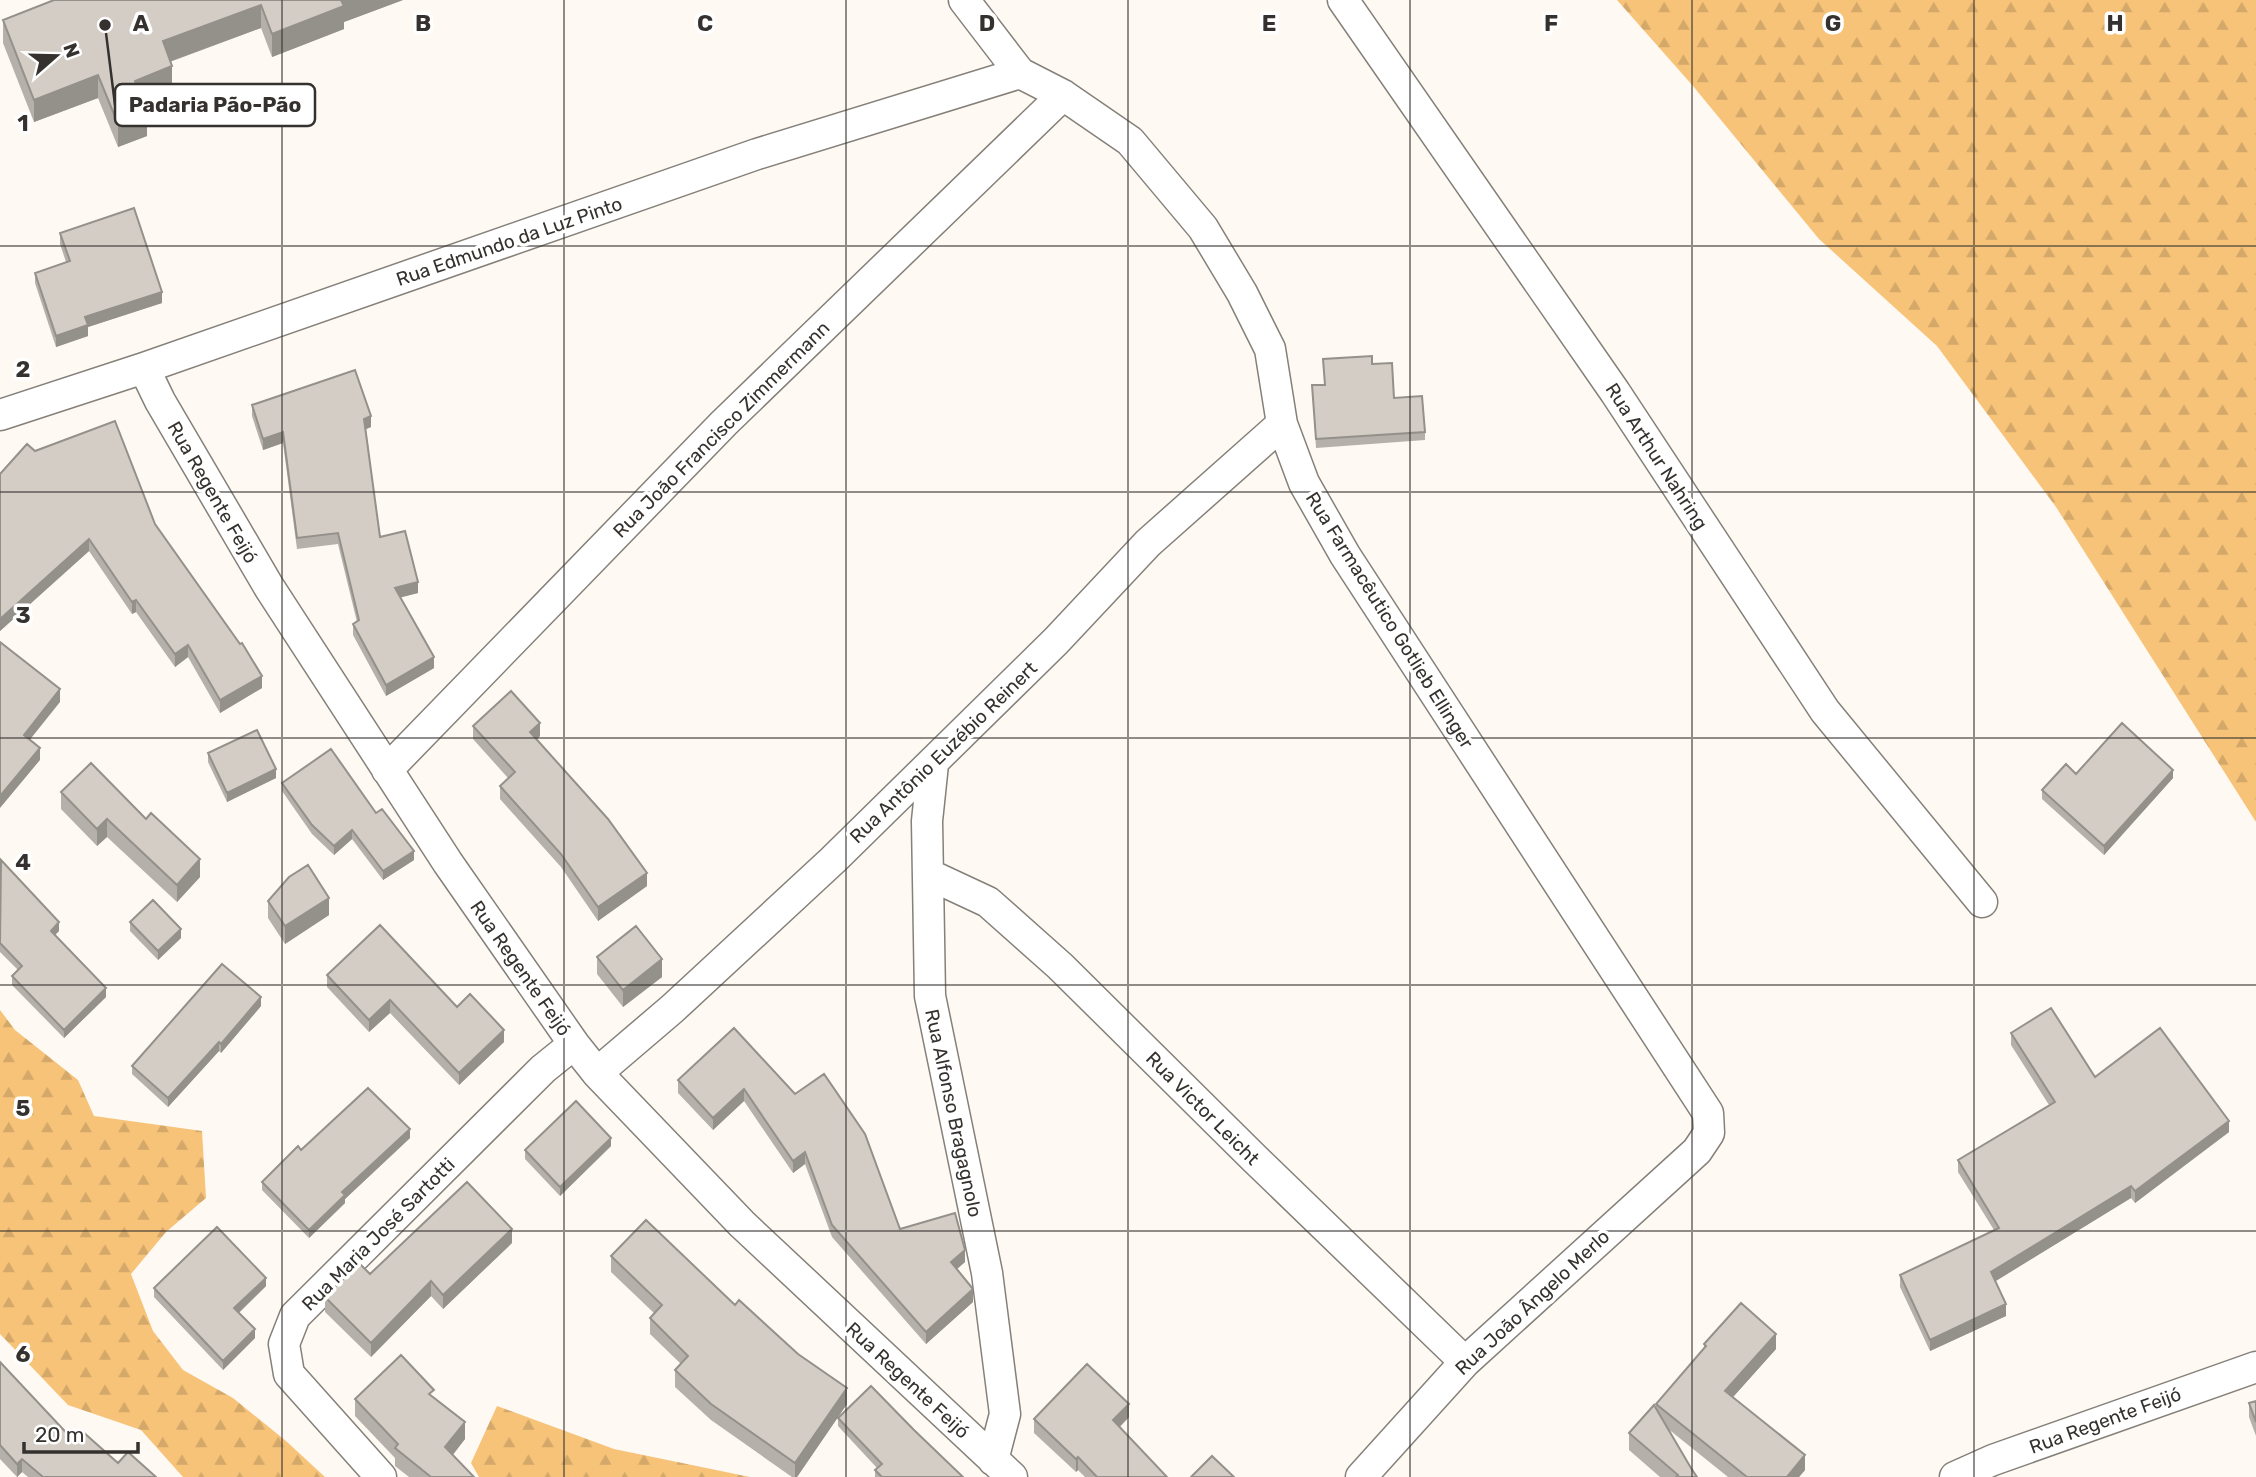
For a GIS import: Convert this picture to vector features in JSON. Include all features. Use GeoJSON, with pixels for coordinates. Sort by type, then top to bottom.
{"type":"FeatureCollection","features":[{"type":"Feature","properties":{"kind":"street","name":"Rua Farmacêutico Gotlieb Ellinger"},"geometry":{"type":"LineString","coordinates":[[964,0],[1020,73],[1063,95],[1130,141],[1203,228],[1242,293],[1270,349],[1282,424],[1304,483],[1345,555],[1708,1113],[1709,1133]]}},
{"type":"Feature","properties":{"kind":"street","name":"Rua Arthur Nahring"},"geometry":{"type":"LineString","coordinates":[[1343,0],[1615,392],[1825,711],[1982,902]]}},
{"type":"Feature","properties":{"kind":"street","name":"Rua Edmundo da Luz Pinto"},"geometry":{"type":"LineString","coordinates":[[0,415],[144,368],[757,155],[1020,73]]}},
{"type":"Feature","properties":{"kind":"street","name":"Rua João Francisco Zimmermann"},"geometry":{"type":"LineString","coordinates":[[387,770],[724,423],[1063,95]]}},
{"type":"Feature","properties":{"kind":"street","name":"Rua Regente Feijó"},"geometry":{"type":"LineString","coordinates":[[144,368],[160,401],[269,587],[468,893],[574,1044],[597,1073],[742,1224],[1003,1468]]}},
{"type":"Feature","properties":{"kind":"street","name":"Rua Antônio Euzébio Reinert"},"geometry":{"type":"LineString","coordinates":[[597,1073],[672,1009],[933,764],[1149,543],[1282,424]]}},
{"type":"Feature","properties":{"kind":"street","name":"Rua Alfonso Bragagnolo"},"geometry":{"type":"LineString","coordinates":[[933,764],[927,821],[930,996],[987,1273],[1005,1414],[1003,1468]]}},
{"type":"Feature","properties":{"kind":"street","name":"Rua Victor Leicht"},"geometry":{"type":"LineString","coordinates":[[928,874],[988,902],[1060,966],[1465,1362]]}},
{"type":"Feature","properties":{"kind":"street","name":"Rua Maria José Sartotti"},"geometry":{"type":"LineString","coordinates":[[381,1477],[289,1374],[284,1343],[295,1316],[543,1069],[574,1044]]}},
{"type":"Feature","properties":{"kind":"street","name":"Rua João Ângelo Merlo"},"geometry":{"type":"LineString","coordinates":[[1361,1477],[1465,1362],[1697,1151],[1709,1133]]}},
{"type":"Feature","properties":{"kind":"street","name":"Rua Regente Feijó"},"geometry":{"type":"LineString","coordinates":[[1955,1477],[1993,1460],[2256,1367]]}},
{"type":"Feature","properties":{"kind":"green space"},"geometry":{"type":"Polygon","coordinates":[[[1617,0],[2256,0],[2256,822],[2056,507],[1937,346],[1819,239],[1693,86],[1617,0]]]}},
{"type":"Feature","properties":{"kind":"green space"},"geometry":{"type":"Polygon","coordinates":[[[0,1010],[15,1030],[78,1080],[94,1116],[202,1131],[206,1198],[166,1232],[131,1274],[153,1331],[183,1370],[233,1398],[325,1477],[183,1477],[141,1430],[68,1405],[0,1334],[0,1010]]]}},
{"type":"Feature","properties":{"kind":"green space"},"geometry":{"type":"Polygon","coordinates":[[[497,1406],[614,1449],[750,1477],[479,1477],[471,1463],[497,1406]]]}},
{"type":"Feature","properties":{"kind":"building"},"geometry":{"type":"Polygon","coordinates":[[[54,0],[341,0],[344,6],[272,34],[261,5],[163,41],[172,66],[135,81],[147,113],[118,124],[98,75],[34,100],[3,20],[54,0]]]}},
{"type":"Feature","properties":{"kind":"building"},"geometry":{"type":"Polygon","coordinates":[[[134,208],[162,292],[85,317],[88,325],[56,336],[35,273],[70,261],[60,233],[134,208]]]}},
{"type":"Feature","properties":{"kind":"building"},"geometry":{"type":"Polygon","coordinates":[[[1372,356],[1372,364],[1392,363],[1394,398],[1422,396],[1425,432],[1316,439],[1312,385],[1325,385],[1323,359],[1372,356]]]}},
{"type":"Feature","properties":{"kind":"building"},"geometry":{"type":"Polygon","coordinates":[[[355,370],[371,416],[364,419],[380,537],[405,531],[418,582],[395,588],[434,657],[386,685],[353,624],[359,620],[338,533],[297,538],[283,432],[263,439],[252,405],[355,370]]]}},
{"type":"Feature","properties":{"kind":"building"},"geometry":{"type":"Polygon","coordinates":[[[115,421],[155,524],[240,644],[242,643],[262,676],[220,700],[188,645],[175,654],[136,600],[132,602],[89,539],[0,619],[0,474],[27,444],[35,451],[115,421]]]}},
{"type":"Feature","properties":{"kind":"building"},"geometry":{"type":"Polygon","coordinates":[[[0,642],[60,689],[24,735],[40,748],[0,796],[0,642]]]}},
{"type":"Feature","properties":{"kind":"building"},"geometry":{"type":"Polygon","coordinates":[[[511,691],[540,723],[530,732],[608,819],[647,873],[598,907],[561,854],[500,786],[515,772],[473,726],[511,691]]]}},
{"type":"Feature","properties":{"kind":"building"},"geometry":{"type":"Polygon","coordinates":[[[2122,723],[2173,770],[2104,846],[2042,790],[2066,764],[2076,774],[2122,723]]]}},
{"type":"Feature","properties":{"kind":"building"},"geometry":{"type":"Polygon","coordinates":[[[257,730],[276,769],[227,793],[208,753],[257,730]]]}},
{"type":"Feature","properties":{"kind":"building"},"geometry":{"type":"Polygon","coordinates":[[[331,749],[376,813],[382,809],[414,851],[383,871],[352,830],[334,846],[312,825],[282,783],[331,749]]]}},
{"type":"Feature","properties":{"kind":"building"},"geometry":{"type":"Polygon","coordinates":[[[91,763],[146,819],[151,813],[200,859],[177,885],[107,819],[97,829],[61,792],[91,763]]]}},
{"type":"Feature","properties":{"kind":"building"},"geometry":{"type":"Polygon","coordinates":[[[1,860],[59,922],[51,931],[106,988],[64,1030],[12,976],[22,966],[0,943],[1,860]]]}},
{"type":"Feature","properties":{"kind":"building"},"geometry":{"type":"Polygon","coordinates":[[[308,865],[329,898],[285,926],[268,901],[289,877],[308,865]]]}},
{"type":"Feature","properties":{"kind":"building"},"geometry":{"type":"Polygon","coordinates":[[[153,900],[181,929],[158,951],[130,922],[153,900]]]}},
{"type":"Feature","properties":{"kind":"building"},"geometry":{"type":"Polygon","coordinates":[[[380,925],[457,1007],[470,994],[504,1030],[459,1073],[390,1000],[369,1020],[327,975],[380,925]]]}},
{"type":"Feature","properties":{"kind":"building"},"geometry":{"type":"Polygon","coordinates":[[[636,926],[662,959],[623,990],[597,957],[636,926]]]}},
{"type":"Feature","properties":{"kind":"building"},"geometry":{"type":"Polygon","coordinates":[[[222,964],[261,997],[221,1044],[219,1042],[168,1098],[132,1066],[222,964]]]}},
{"type":"Feature","properties":{"kind":"building"},"geometry":{"type":"Polygon","coordinates":[[[2051,1008],[2095,1077],[2160,1028],[2229,1121],[2135,1191],[2131,1186],[1991,1272],[2006,1304],[1930,1340],[1900,1275],[1999,1228],[1958,1160],[2055,1102],[2011,1033],[2051,1008]]]}},
{"type":"Feature","properties":{"kind":"building"},"geometry":{"type":"Polygon","coordinates":[[[734,1028],[795,1094],[824,1074],[865,1134],[900,1229],[955,1213],[965,1250],[951,1262],[973,1289],[926,1332],[832,1225],[805,1152],[793,1161],[744,1089],[713,1118],[678,1080],[734,1028]]]}},
{"type":"Feature","properties":{"kind":"building"},"geometry":{"type":"Polygon","coordinates":[[[368,1088],[410,1129],[342,1192],[345,1195],[309,1230],[262,1182],[298,1146],[301,1150],[368,1088]]]}},
{"type":"Feature","properties":{"kind":"building"},"geometry":{"type":"Polygon","coordinates":[[[576,1101],[611,1138],[560,1187],[525,1150],[576,1101]]]}},
{"type":"Feature","properties":{"kind":"building"},"geometry":{"type":"Polygon","coordinates":[[[467,1182],[512,1229],[443,1295],[431,1281],[371,1343],[325,1297],[359,1263],[370,1274],[467,1182]]]}},
{"type":"Feature","properties":{"kind":"building"},"geometry":{"type":"Polygon","coordinates":[[[646,1220],[735,1305],[739,1300],[798,1354],[847,1388],[795,1463],[711,1404],[675,1370],[688,1356],[650,1318],[662,1305],[611,1256],[646,1220]]]}},
{"type":"Feature","properties":{"kind":"building"},"geometry":{"type":"Polygon","coordinates":[[[217,1227],[266,1278],[234,1308],[255,1329],[223,1361],[154,1288],[217,1227]]]}},
{"type":"Feature","properties":{"kind":"building"},"geometry":{"type":"Polygon","coordinates":[[[1741,1303],[1776,1334],[1725,1391],[1805,1455],[1787,1477],[1747,1477],[1656,1404],[1741,1303]]]}},
{"type":"Feature","properties":{"kind":"building"},"geometry":{"type":"Polygon","coordinates":[[[401,1355],[434,1390],[429,1394],[465,1422],[445,1447],[474,1477],[431,1477],[395,1448],[398,1444],[355,1399],[401,1355]]]}},
{"type":"Feature","properties":{"kind":"building"},"geometry":{"type":"Polygon","coordinates":[[[0,1362],[75,1442],[83,1432],[118,1463],[128,1452],[156,1477],[43,1477],[22,1459],[17,1464],[0,1445],[0,1362]]]}},
{"type":"Feature","properties":{"kind":"building"},"geometry":{"type":"Polygon","coordinates":[[[1087,1364],[1129,1404],[1113,1420],[1167,1477],[1097,1477],[1034,1419],[1087,1364]]]}},
{"type":"Feature","properties":{"kind":"building"},"geometry":{"type":"Polygon","coordinates":[[[871,1386],[963,1477],[882,1477],[875,1470],[882,1464],[838,1418],[871,1386]]]}},
{"type":"Feature","properties":{"kind":"building"},"geometry":{"type":"Polygon","coordinates":[[[2256,1401],[2256,1422],[2249,1403],[2256,1401]]]}},
{"type":"Feature","properties":{"kind":"building"},"geometry":{"type":"Polygon","coordinates":[[[1654,1405],[1697,1477],[1676,1477],[1678,1475],[1629,1433],[1654,1405]]]}},
{"type":"Feature","properties":{"kind":"building"},"geometry":{"type":"Polygon","coordinates":[[[1212,1456],[1234,1477],[1191,1477],[1212,1456]]]}},
{"type":"Feature","properties":{"kind":"place","name":"Padaria Pão-Pão"},"geometry":{"type":"Point","coordinates":[105,25]}}]}
